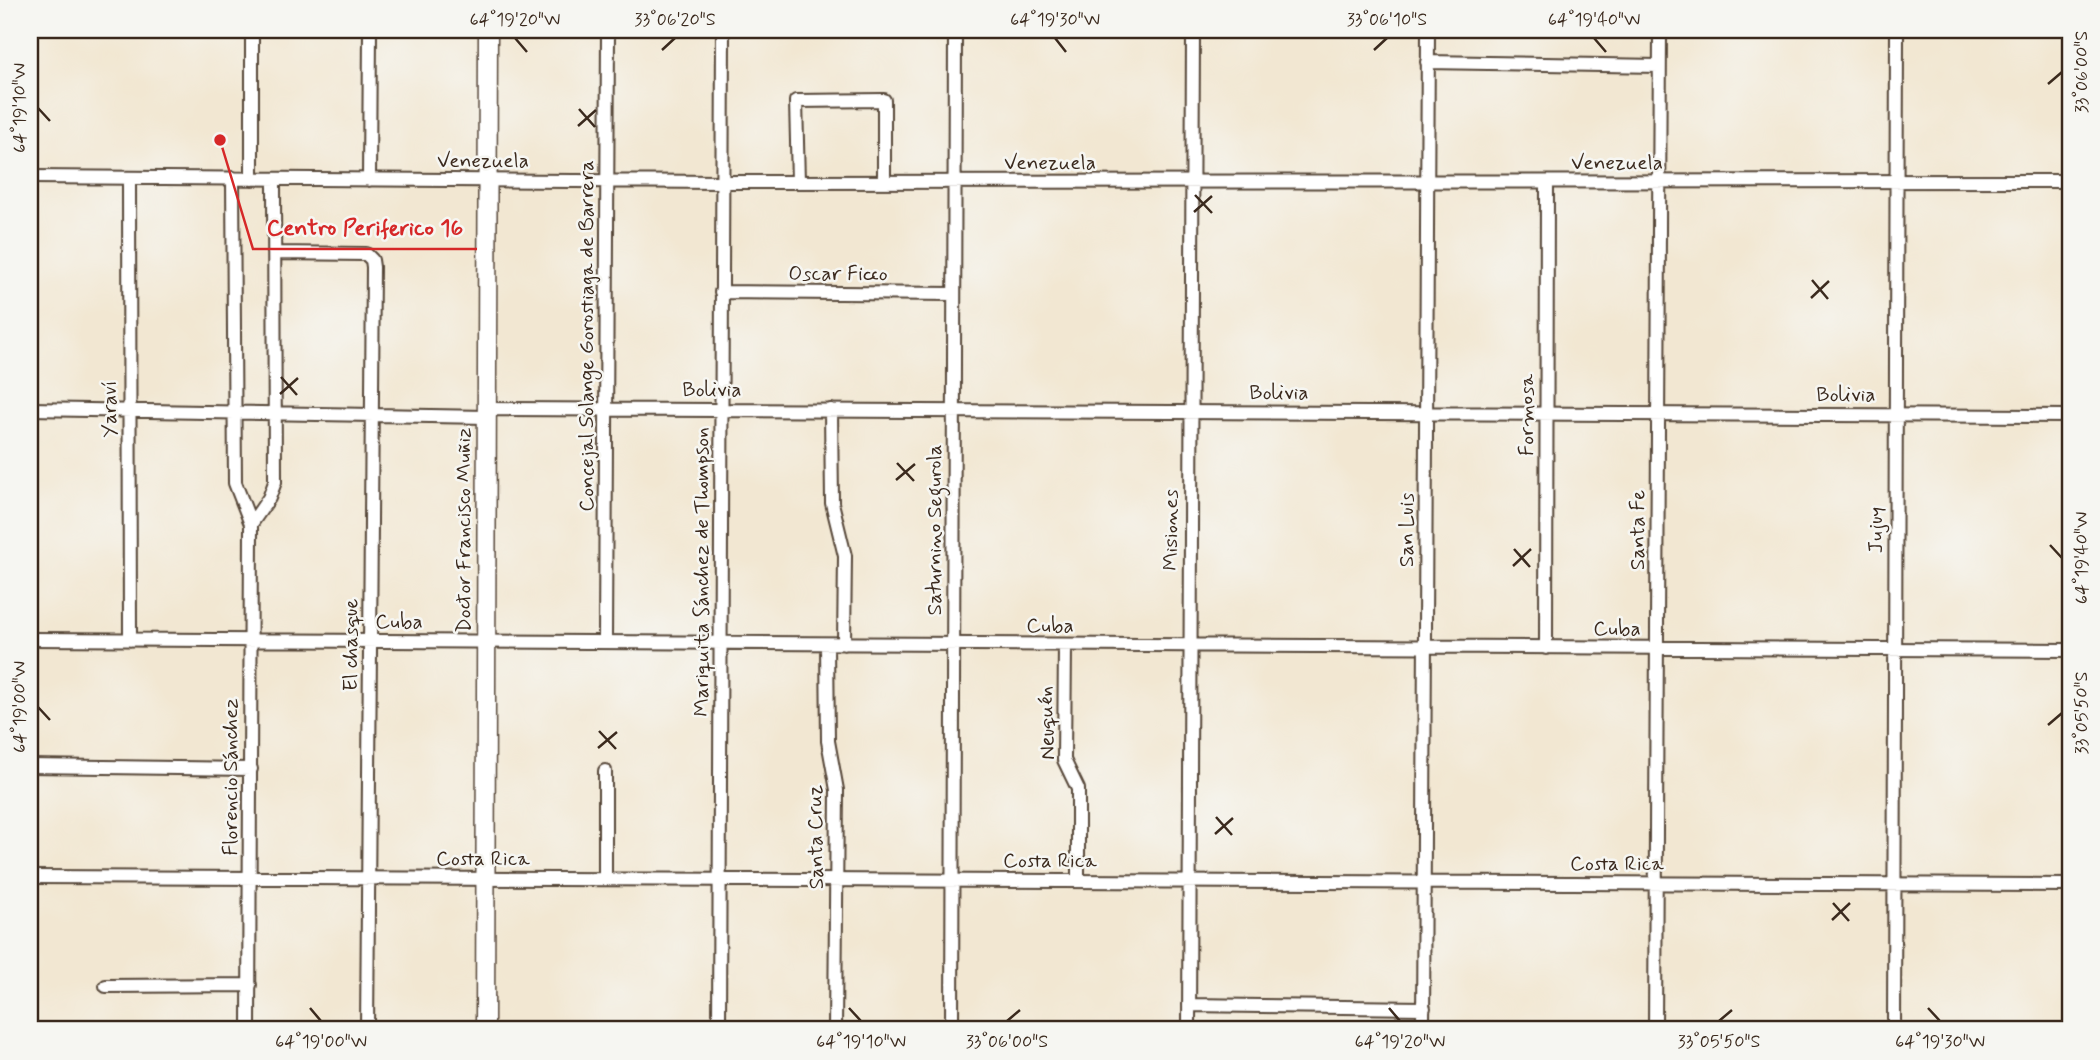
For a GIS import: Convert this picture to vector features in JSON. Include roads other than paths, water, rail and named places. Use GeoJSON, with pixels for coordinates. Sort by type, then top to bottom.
{"type":"FeatureCollection","features":[{"type":"Feature","properties":{"kind":"main road","name":"Doctor Francisco Muñiz"},"geometry":{"type":"LineString","coordinates":[[485,1030],[488,30]]}},
{"type":"Feature","properties":{"kind":"street"},"geometry":{"type":"LineString","coordinates":[[252,30],[252,178]]}},
{"type":"Feature","properties":{"kind":"street"},"geometry":{"type":"LineString","coordinates":[[369,180],[370,30]]}},
{"type":"Feature","properties":{"kind":"street","name":"Concejal Solange Gorostiaga de Barrera"},"geometry":{"type":"LineString","coordinates":[[605,642],[608,30]]}},
{"type":"Feature","properties":{"kind":"street","name":"Mariquita Sánchez de Thompson"},"geometry":{"type":"LineString","coordinates":[[719,1030],[723,30]]}},
{"type":"Feature","properties":{"kind":"street","name":"Saturnino Segurola"},"geometry":{"type":"LineString","coordinates":[[953,1030],[955,30]]}},
{"type":"Feature","properties":{"kind":"street","name":"Misiones"},"geometry":{"type":"LineString","coordinates":[[1189,1030],[1194,30]]}},
{"type":"Feature","properties":{"kind":"street","name":"San Luis"},"geometry":{"type":"LineString","coordinates":[[1423,1030],[1428,30]]}},
{"type":"Feature","properties":{"kind":"street","name":"Santa Fe"},"geometry":{"type":"LineString","coordinates":[[1655,1030],[1660,30]]}},
{"type":"Feature","properties":{"kind":"street","name":"Jujuy"},"geometry":{"type":"LineString","coordinates":[[1894,1030],[1897,30]]}},
{"type":"Feature","properties":{"kind":"street"},"geometry":{"type":"LineString","coordinates":[[1427,62],[1659,66]]}},
{"type":"Feature","properties":{"kind":"street"},"geometry":{"type":"LineString","coordinates":[[799,182],[796,102],[884,100],[884,182]]}},
{"type":"Feature","properties":{"kind":"street","name":"Venezuela"},"geometry":{"type":"LineString","coordinates":[[30,177],[722,183],[2070,181]]}},
{"type":"Feature","properties":{"kind":"street","name":"Yaraví"},"geometry":{"type":"LineString","coordinates":[[129,178],[130,640]]}},
{"type":"Feature","properties":{"kind":"street","name":"Florencio Sánchez"},"geometry":{"type":"LineString","coordinates":[[233,178],[235,483],[251,524],[249,1030]]}},
{"type":"Feature","properties":{"kind":"street"},"geometry":{"type":"LineString","coordinates":[[251,524],[275,482],[274,179]]}},
{"type":"Feature","properties":{"kind":"street","name":"Formosa"},"geometry":{"type":"LineString","coordinates":[[1546,648],[1547,183]]}},
{"type":"Feature","properties":{"kind":"street","name":"El chasque"},"geometry":{"type":"LineString","coordinates":[[274,253],[366,254],[372,260],[367,1030]]}},
{"type":"Feature","properties":{"kind":"street","name":"Oscar Ficco"},"geometry":{"type":"LineString","coordinates":[[721,292],[954,294]]}},
{"type":"Feature","properties":{"kind":"street","name":"Bolivia"},"geometry":{"type":"LineString","coordinates":[[30,409],[371,415],[606,409],[2070,416]]}},
{"type":"Feature","properties":{"kind":"street"},"geometry":{"type":"LineString","coordinates":[[831,410],[832,503],[845,556],[844,644]]}},
{"type":"Feature","properties":{"kind":"street","name":"Cuba"},"geometry":{"type":"LineString","coordinates":[[30,639],[2070,650]]}},
{"type":"Feature","properties":{"kind":"street","name":"Santa Cruz"},"geometry":{"type":"LineString","coordinates":[[827,644],[828,741],[837,790],[835,1030]]}},
{"type":"Feature","properties":{"kind":"street","name":"Neuquén"},"geometry":{"type":"LineString","coordinates":[[1065,645],[1064,760],[1078,789],[1077,881]]}},
{"type":"Feature","properties":{"kind":"street"},"geometry":{"type":"LineString","coordinates":[[30,766],[251,769]]}},
{"type":"Feature","properties":{"kind":"street"},"geometry":{"type":"LineString","coordinates":[[605,879],[606,771]]}},
{"type":"Feature","properties":{"kind":"street","name":"Costa Rica"},"geometry":{"type":"LineString","coordinates":[[30,877],[2070,885]]}},
{"type":"Feature","properties":{"kind":"street"},"geometry":{"type":"LineString","coordinates":[[106,986],[250,985]]}},
{"type":"Feature","properties":{"kind":"street"},"geometry":{"type":"LineString","coordinates":[[1189,1005],[1424,1008]]}},
{"type":"Feature","properties":{"kind":"place","name":"Centro Periferico 16"},"geometry":{"type":"Point","coordinates":[220,140]}}]}
